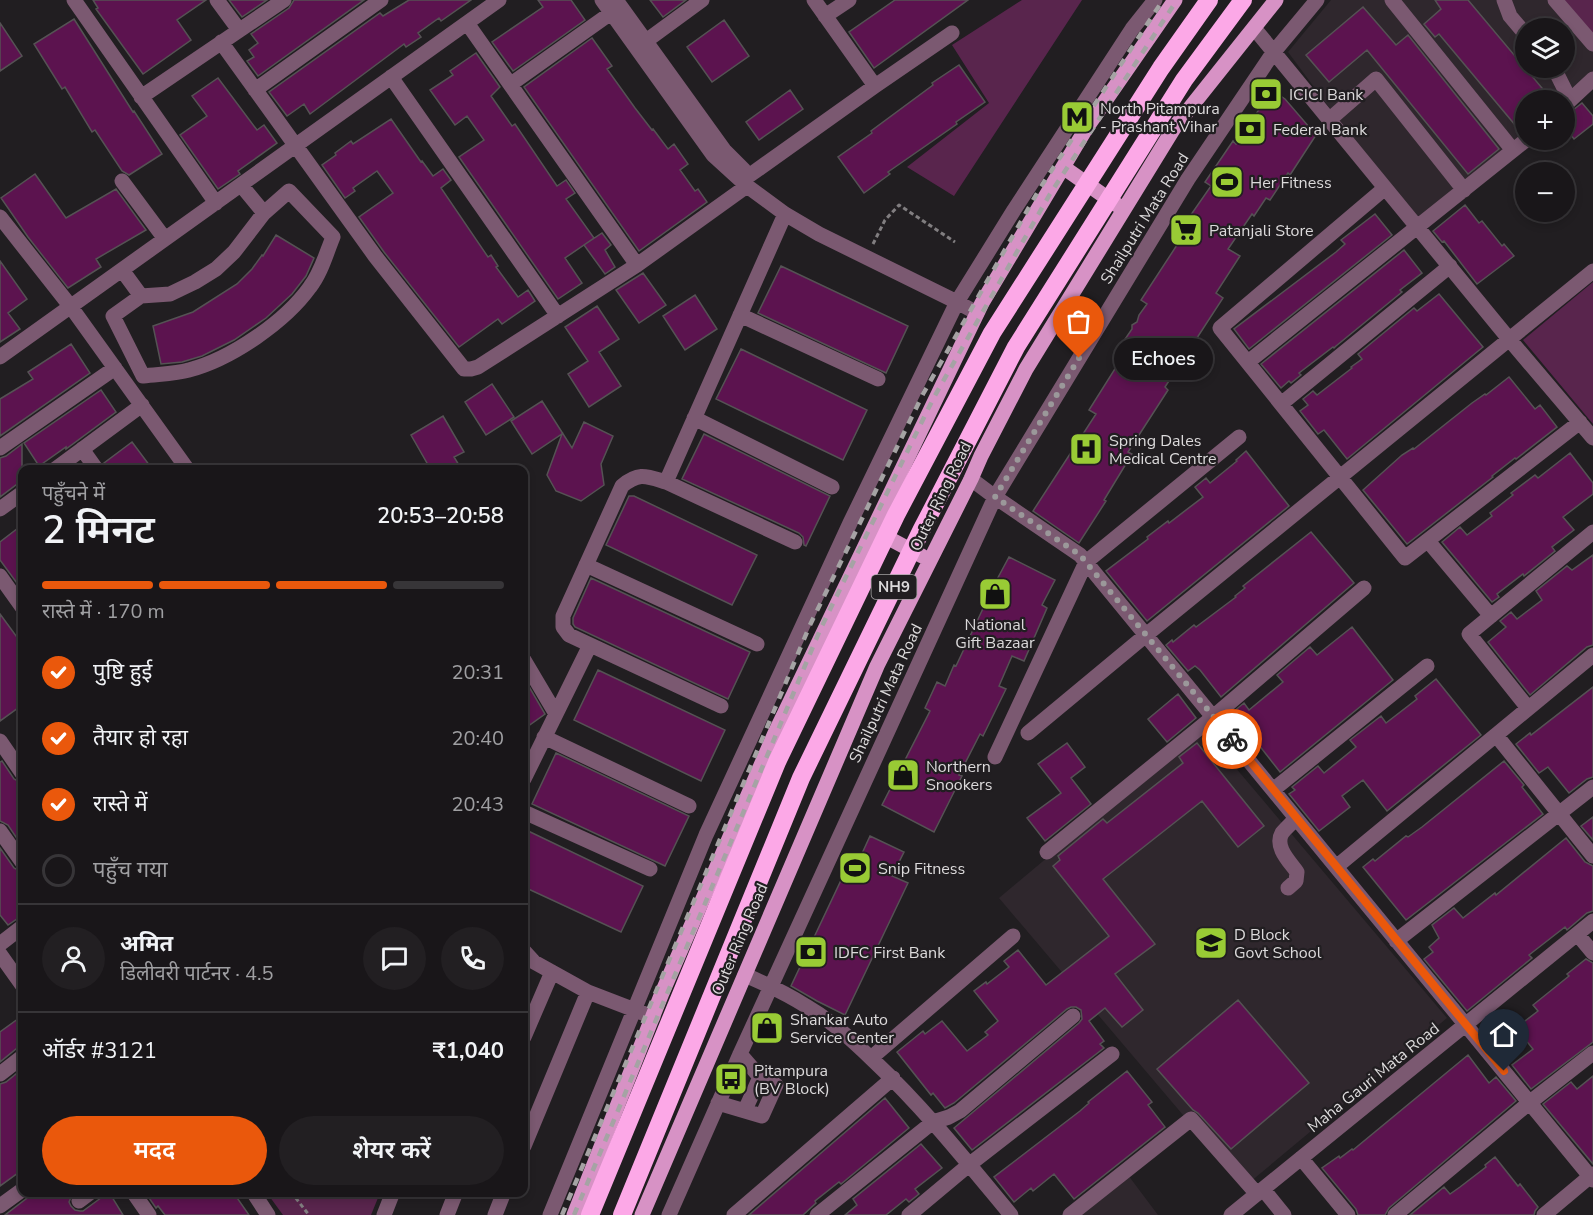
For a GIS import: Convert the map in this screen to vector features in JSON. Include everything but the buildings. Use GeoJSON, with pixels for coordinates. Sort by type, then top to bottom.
{"type":"FeatureCollection","features":[{"type":"Feature","properties":{"kind":"highway","name":"Outer Ring Road"},"geometry":{"type":"LineString","coordinates":[[590,1215],[777,762],[896,515],[992,333],[1161,68],[1209,0]]}},
{"type":"Feature","properties":{"kind":"highway","name":"Outer Ring Road"},"geometry":{"type":"LineString","coordinates":[[622,1215],[801,778],[921,531],[1016,347],[1184,80],[1244,0]]}},
{"type":"Feature","properties":{"kind":"main road"},"geometry":{"type":"LineString","coordinates":[[574,1215],[653,1017],[775,733],[979,308],[1087,127],[1175,0]]}},
{"type":"Feature","properties":{"kind":"main road","name":"Outer Ring Road"},"geometry":{"type":"LineString","coordinates":[[642,1215],[877,666],[1026,369],[1174,128],[1276,0]]}},
{"type":"Feature","properties":{"kind":"main road"},"geometry":{"type":"LineString","coordinates":[[1063,167],[1123,210]]}},
{"type":"Feature","properties":{"kind":"main road"},"geometry":{"type":"LineString","coordinates":[[873,529],[930,560]]}},
{"type":"Feature","properties":{"kind":"street"},"geometry":{"type":"LineString","coordinates":[[74,0],[216,203]]}},
{"type":"Feature","properties":{"kind":"street"},"geometry":{"type":"LineString","coordinates":[[217,0],[239,30]]}},
{"type":"Feature","properties":{"kind":"street"},"geometry":{"type":"LineString","coordinates":[[255,90],[381,0]]}},
{"type":"Feature","properties":{"kind":"street"},"geometry":{"type":"LineString","coordinates":[[0,357],[499,0]]}},
{"type":"Feature","properties":{"kind":"street"},"geometry":{"type":"LineString","coordinates":[[602,0],[614,7],[646,41],[724,150],[749,181],[785,214],[819,234],[960,298]]}},
{"type":"Feature","properties":{"kind":"street"},"geometry":{"type":"LineString","coordinates":[[646,41],[702,0]]}},
{"type":"Feature","properties":{"kind":"street"},"geometry":{"type":"LineString","coordinates":[[814,0],[875,86]]}},
{"type":"Feature","properties":{"kind":"street"},"geometry":{"type":"LineString","coordinates":[[825,16],[849,0]]}},
{"type":"Feature","properties":{"kind":"street"},"geometry":{"type":"LineString","coordinates":[[550,1215],[706,835],[850,523],[960,298],[1014,210],[1132,29],[1155,0]]}},
{"type":"Feature","properties":{"kind":"street","name":"Shailputri Mata Road"},"geometry":{"type":"LineString","coordinates":[[669,1215],[740,1054],[995,497],[1188,179],[1273,53],[1317,0]]}},
{"type":"Feature","properties":{"kind":"street"},"geometry":{"type":"LineString","coordinates":[[1392,0],[1512,150]]}},
{"type":"Feature","properties":{"kind":"street"},"geometry":{"type":"LineString","coordinates":[[1504,0],[1510,16],[1515,22]]}},
{"type":"Feature","properties":{"kind":"street"},"geometry":{"type":"LineString","coordinates":[[1555,0],[1593,44]]}},
{"type":"Feature","properties":{"kind":"street"},"geometry":{"type":"LineString","coordinates":[[141,97],[239,30],[275,2]]}},
{"type":"Feature","properties":{"kind":"street"},"geometry":{"type":"LineString","coordinates":[[511,84],[614,7]]}},
{"type":"Feature","properties":{"kind":"street"},"geometry":{"type":"LineString","coordinates":[[614,7],[713,155],[749,181],[827,227],[979,308]]}},
{"type":"Feature","properties":{"kind":"street"},"geometry":{"type":"LineString","coordinates":[[467,22],[637,265]]}},
{"type":"Feature","properties":{"kind":"street"},"geometry":{"type":"LineString","coordinates":[[1254,28],[1593,438]]}},
{"type":"Feature","properties":{"kind":"street"},"geometry":{"type":"LineString","coordinates":[[221,42],[375,256],[464,369],[471,369],[478,367],[637,265],[875,86],[952,33]]}},
{"type":"Feature","properties":{"kind":"street"},"geometry":{"type":"LineString","coordinates":[[391,77],[558,316]]}},
{"type":"Feature","properties":{"kind":"street"},"geometry":{"type":"LineString","coordinates":[[1329,120],[1376,79],[1464,190]]}},
{"type":"Feature","properties":{"kind":"street"},"geometry":{"type":"LineString","coordinates":[[1575,96],[1593,79]]}},
{"type":"Feature","properties":{"kind":"street"},"geometry":{"type":"LineString","coordinates":[[1248,362],[1515,148]]}},
{"type":"Feature","properties":{"kind":"street"},"geometry":{"type":"LineString","coordinates":[[122,181],[165,239]]}},
{"type":"Feature","properties":{"kind":"street"},"geometry":{"type":"LineString","coordinates":[[241,185],[264,213]]}},
{"type":"Feature","properties":{"kind":"street"},"geometry":{"type":"LineString","coordinates":[[1385,188],[1220,328],[1405,558],[1580,422]]}},
{"type":"Feature","properties":{"kind":"street"},"geometry":{"type":"LineString","coordinates":[[289,190],[333,237],[310,287],[269,328],[218,360],[188,370],[143,376],[112,316],[141,296],[170,294],[216,269],[234,252],[264,213],[289,190]]}},
{"type":"Feature","properties":{"kind":"street"},"geometry":{"type":"LineString","coordinates":[[666,482],[785,214]]}},
{"type":"Feature","properties":{"kind":"street"},"geometry":{"type":"LineString","coordinates":[[0,217],[71,307],[184,465]]}},
{"type":"Feature","properties":{"kind":"street"},"geometry":{"type":"LineString","coordinates":[[1281,404],[1450,266]]}},
{"type":"Feature","properties":{"kind":"street"},"geometry":{"type":"LineString","coordinates":[[122,270],[141,296]]}},
{"type":"Feature","properties":{"kind":"street"},"geometry":{"type":"LineString","coordinates":[[1028,733],[1593,271]]}},
{"type":"Feature","properties":{"kind":"street"},"geometry":{"type":"LineString","coordinates":[[740,315],[878,379]]}},
{"type":"Feature","properties":{"kind":"street"},"geometry":{"type":"LineString","coordinates":[[0,448],[115,368]]}},
{"type":"Feature","properties":{"kind":"street"},"geometry":{"type":"LineString","coordinates":[[61,465],[142,405]]}},
{"type":"Feature","properties":{"kind":"street"},"geometry":{"type":"LineString","coordinates":[[694,418],[832,487]]}},
{"type":"Feature","properties":{"kind":"street"},"geometry":{"type":"LineString","coordinates":[[995,757],[1086,562],[1239,436]]}},
{"type":"Feature","properties":{"kind":"street"},"geometry":{"type":"LineString","coordinates":[[82,449],[93,465]]}},
{"type":"Feature","properties":{"kind":"street"},"geometry":{"type":"LineString","coordinates":[[721,706],[569,635],[563,627],[563,616],[586,565],[622,486],[633,477],[648,477],[666,482],[795,542]]}},
{"type":"Feature","properties":{"kind":"street"},"geometry":{"type":"LineString","coordinates":[[971,479],[1080,555],[1592,1177],[1544,1215]]}},
{"type":"Feature","properties":{"kind":"street"},"geometry":{"type":"LineString","coordinates":[[0,509],[18,496]]}},
{"type":"Feature","properties":{"kind":"street"},"geometry":{"type":"LineString","coordinates":[[1528,708],[1469,634],[1593,532]]}},
{"type":"Feature","properties":{"kind":"street"},"geometry":{"type":"LineString","coordinates":[[1428,541],[1491,616]]}},
{"type":"Feature","properties":{"kind":"street"},"geometry":{"type":"LineString","coordinates":[[586,565],[757,644]]}},
{"type":"Feature","properties":{"kind":"street"},"geometry":{"type":"LineString","coordinates":[[0,576],[18,601]]}},
{"type":"Feature","properties":{"kind":"street"},"geometry":{"type":"LineString","coordinates":[[1047,852],[1213,717],[1364,588]]}},
{"type":"Feature","properties":{"kind":"street"},"geometry":{"type":"LineString","coordinates":[[528,770],[590,645]]}},
{"type":"Feature","properties":{"kind":"street"},"geometry":{"type":"LineString","coordinates":[[1336,867],[1593,655]]}},
{"type":"Feature","properties":{"kind":"street"},"geometry":{"type":"LineString","coordinates":[[1273,790],[1427,666]]}},
{"type":"Feature","properties":{"kind":"street"},"geometry":{"type":"LineString","coordinates":[[528,667],[556,714]]}},
{"type":"Feature","properties":{"kind":"street"},"geometry":{"type":"LineString","coordinates":[[1496,735],[1593,856]]}},
{"type":"Feature","properties":{"kind":"street"},"geometry":{"type":"LineString","coordinates":[[544,737],[688,806]]}},
{"type":"Feature","properties":{"kind":"street"},"geometry":{"type":"LineString","coordinates":[[0,741],[18,767]]}},
{"type":"Feature","properties":{"kind":"street"},"geometry":{"type":"LineString","coordinates":[[1396,941],[1593,787]]}},
{"type":"Feature","properties":{"kind":"street"},"geometry":{"type":"LineString","coordinates":[[528,814],[650,869]]}},
{"type":"Feature","properties":{"kind":"street"},"geometry":{"type":"LineString","coordinates":[[1288,888],[1296,881],[1297,872],[1280,845],[1281,835],[1296,818]]}},
{"type":"Feature","properties":{"kind":"street"},"geometry":{"type":"LineString","coordinates":[[0,831],[18,856]]}},
{"type":"Feature","properties":{"kind":"street","name":"Maha Gauri Mata Road"},"geometry":{"type":"LineString","coordinates":[[1231,1215],[1593,921]]}},
{"type":"Feature","properties":{"kind":"street"},"geometry":{"type":"LineString","coordinates":[[0,944],[18,930]]}},
{"type":"Feature","properties":{"kind":"street"},"geometry":{"type":"LineString","coordinates":[[1578,935],[1593,953]]}},
{"type":"Feature","properties":{"kind":"street"},"geometry":{"type":"LineString","coordinates":[[871,1058],[1013,936]]}},
{"type":"Feature","properties":{"kind":"street"},"geometry":{"type":"LineString","coordinates":[[0,954],[18,979]]}},
{"type":"Feature","properties":{"kind":"street"},"geometry":{"type":"LineString","coordinates":[[528,955],[534,962],[588,992],[653,1017]]}},
{"type":"Feature","properties":{"kind":"street"},"geometry":{"type":"LineString","coordinates":[[528,1028],[552,972]]}},
{"type":"Feature","properties":{"kind":"street"},"geometry":{"type":"LineString","coordinates":[[745,975],[807,1006],[845,1033],[893,1078],[970,1164],[1011,1215]]}},
{"type":"Feature","properties":{"kind":"street"},"geometry":{"type":"LineString","coordinates":[[528,1136],[588,992]]}},
{"type":"Feature","properties":{"kind":"street"},"geometry":{"type":"LineString","coordinates":[[817,1215],[933,1122],[960,1111],[1073,1016]]}},
{"type":"Feature","properties":{"kind":"street"},"geometry":{"type":"LineString","coordinates":[[1395,1215],[1529,1102],[1593,1053]]}},
{"type":"Feature","properties":{"kind":"street"},"geometry":{"type":"LineString","coordinates":[[718,1103],[762,1116],[776,1085],[760,1077],[740,1054]]}},
{"type":"Feature","properties":{"kind":"street"},"geometry":{"type":"LineString","coordinates":[[909,1215],[970,1164],[1112,1054]]}},
{"type":"Feature","properties":{"kind":"street"},"geometry":{"type":"LineString","coordinates":[[0,1074],[18,1060]]}},
{"type":"Feature","properties":{"kind":"street"},"geometry":{"type":"LineString","coordinates":[[734,1215],[893,1078]]}},
{"type":"Feature","properties":{"kind":"street"},"geometry":{"type":"LineString","coordinates":[[1070,1215],[1191,1119],[1284,1215]]}},
{"type":"Feature","properties":{"kind":"street"},"geometry":{"type":"LineString","coordinates":[[673,1142],[696,1151]]}},
{"type":"Feature","properties":{"kind":"street"},"geometry":{"type":"LineString","coordinates":[[1301,1158],[1348,1215]]}},
{"type":"Feature","properties":{"kind":"street"},"geometry":{"type":"LineString","coordinates":[[0,1206],[18,1193]]}},
{"type":"Feature","properties":{"kind":"street"},"geometry":{"type":"LineString","coordinates":[[137,1197],[149,1215]]}},
{"type":"Feature","properties":{"kind":"street"},"geometry":{"type":"LineString","coordinates":[[255,1197],[268,1215]]}},
{"type":"Feature","properties":{"kind":"street"},"geometry":{"type":"LineString","coordinates":[[384,1215],[391,1197]]}},
{"type":"Feature","properties":{"kind":"street"},"geometry":{"type":"LineString","coordinates":[[447,1215],[454,1197]]}},
{"type":"Feature","properties":{"kind":"street"},"geometry":{"type":"LineString","coordinates":[[495,1215],[502,1197]]}},
{"type":"Feature","properties":{"kind":"path"},"geometry":{"type":"LineString","coordinates":[[871,249],[885,220],[899,205],[955,242]]}},
{"type":"Feature","properties":{"kind":"path"},"geometry":{"type":"LineString","coordinates":[[295,1197],[309,1215]]}},
{"type":"Feature","properties":{"kind":"shaded area"},"geometry":{"type":"Polygon","coordinates":[[[1022,0],[1082,0],[954,196],[907,167],[989,103],[952,45],[1022,0]]]}},
{"type":"Feature","properties":{"kind":"shaded area"},"geometry":{"type":"Polygon","coordinates":[[[1331,0],[1550,0],[1567,18],[1515,18],[1515,78],[1575,78],[1575,27],[1593,46],[1593,85],[1575,94],[1575,90],[1515,90],[1515,149],[1420,230],[1288,52],[1331,0]]]}},
{"type":"Feature","properties":{"kind":"shaded area"},"geometry":{"type":"Polygon","coordinates":[[[1555,0],[1593,0],[1593,44],[1575,23],[1575,18],[1571,18],[1555,0]]]}},
{"type":"Feature","properties":{"kind":"shaded area"},"geometry":{"type":"Polygon","coordinates":[[[1593,282],[1593,424],[1523,340],[1593,282]]]}},
{"type":"Feature","properties":{"kind":"shaded area","name":"D Block Govt School"},"geometry":{"type":"Polygon","coordinates":[[[1202,728],[1447,1018],[1244,1187],[999,898],[1202,728]]]}},
{"type":"Feature","properties":{"kind":"shaded area"},"geometry":{"type":"Polygon","coordinates":[[[1125,1171],[1158,1215],[1073,1215],[1125,1171]]]}},
{"type":"Feature","properties":{"kind":"shaded area"},"geometry":{"type":"Polygon","coordinates":[[[270,1197],[378,1197],[371,1215],[283,1215],[270,1197]]]}},
{"type":"Feature","properties":{"kind":"railway"},"geometry":{"type":"LineString","coordinates":[[562,1215],[810,625],[923,394],[1040,188],[1163,0]]}},
{"type":"Feature","properties":{"kind":"railway"},"geometry":{"type":"LineString","coordinates":[[574,1215],[820,630],[933,399],[1050,194],[1177,0]]}},
{"type":"Feature","properties":{"kind":"way so far"},"geometry":{"type":"LineString","coordinates":[[1079,358],[995,497],[1080,555],[1232,739]]}},
{"type":"Feature","properties":{"kind":"place","name":"ICICI Bank"},"geometry":{"type":"Point","coordinates":[1266,94]}},
{"type":"Feature","properties":{"kind":"place","name":"North Pitampura - Prashant Vihar"},"geometry":{"type":"Point","coordinates":[1077,117]}},
{"type":"Feature","properties":{"kind":"place","name":"Federal Bank"},"geometry":{"type":"Point","coordinates":[1250,129]}},
{"type":"Feature","properties":{"kind":"place","name":"Her Fitness"},"geometry":{"type":"Point","coordinates":[1227,182]}},
{"type":"Feature","properties":{"kind":"place","name":"Patanjali Store"},"geometry":{"type":"Point","coordinates":[1186,230]}},
{"type":"Feature","properties":{"kind":"place","name":"Echoes"},"geometry":{"type":"Point","coordinates":[1079,358]}},
{"type":"Feature","properties":{"kind":"place","name":"Spring Dales Medical Centre"},"geometry":{"type":"Point","coordinates":[1086,449]}},
{"type":"Feature","properties":{"kind":"place","name":"National Gift Bazaar"},"geometry":{"type":"Point","coordinates":[995,594]}},
{"type":"Feature","properties":{"kind":"place","name":"Northern Snookers"},"geometry":{"type":"Point","coordinates":[903,775]}},
{"type":"Feature","properties":{"kind":"place","name":"Snip Fitness"},"geometry":{"type":"Point","coordinates":[855,868]}},
{"type":"Feature","properties":{"kind":"place","name":"D Block Govt School"},"geometry":{"type":"Point","coordinates":[1211,943]}},
{"type":"Feature","properties":{"kind":"place","name":"IDFC First Bank"},"geometry":{"type":"Point","coordinates":[811,952]}},
{"type":"Feature","properties":{"kind":"place","name":"Shankar Auto Service Center"},"geometry":{"type":"Point","coordinates":[767,1028]}},
{"type":"Feature","properties":{"kind":"place","name":"Pitampura (BV Block)"},"geometry":{"type":"Point","coordinates":[731,1079]}},
{"type":"Feature","properties":{"kind":"route"},"geometry":{"type":"LineString","coordinates":[[1232,739],[1504,1071]]}}]}
